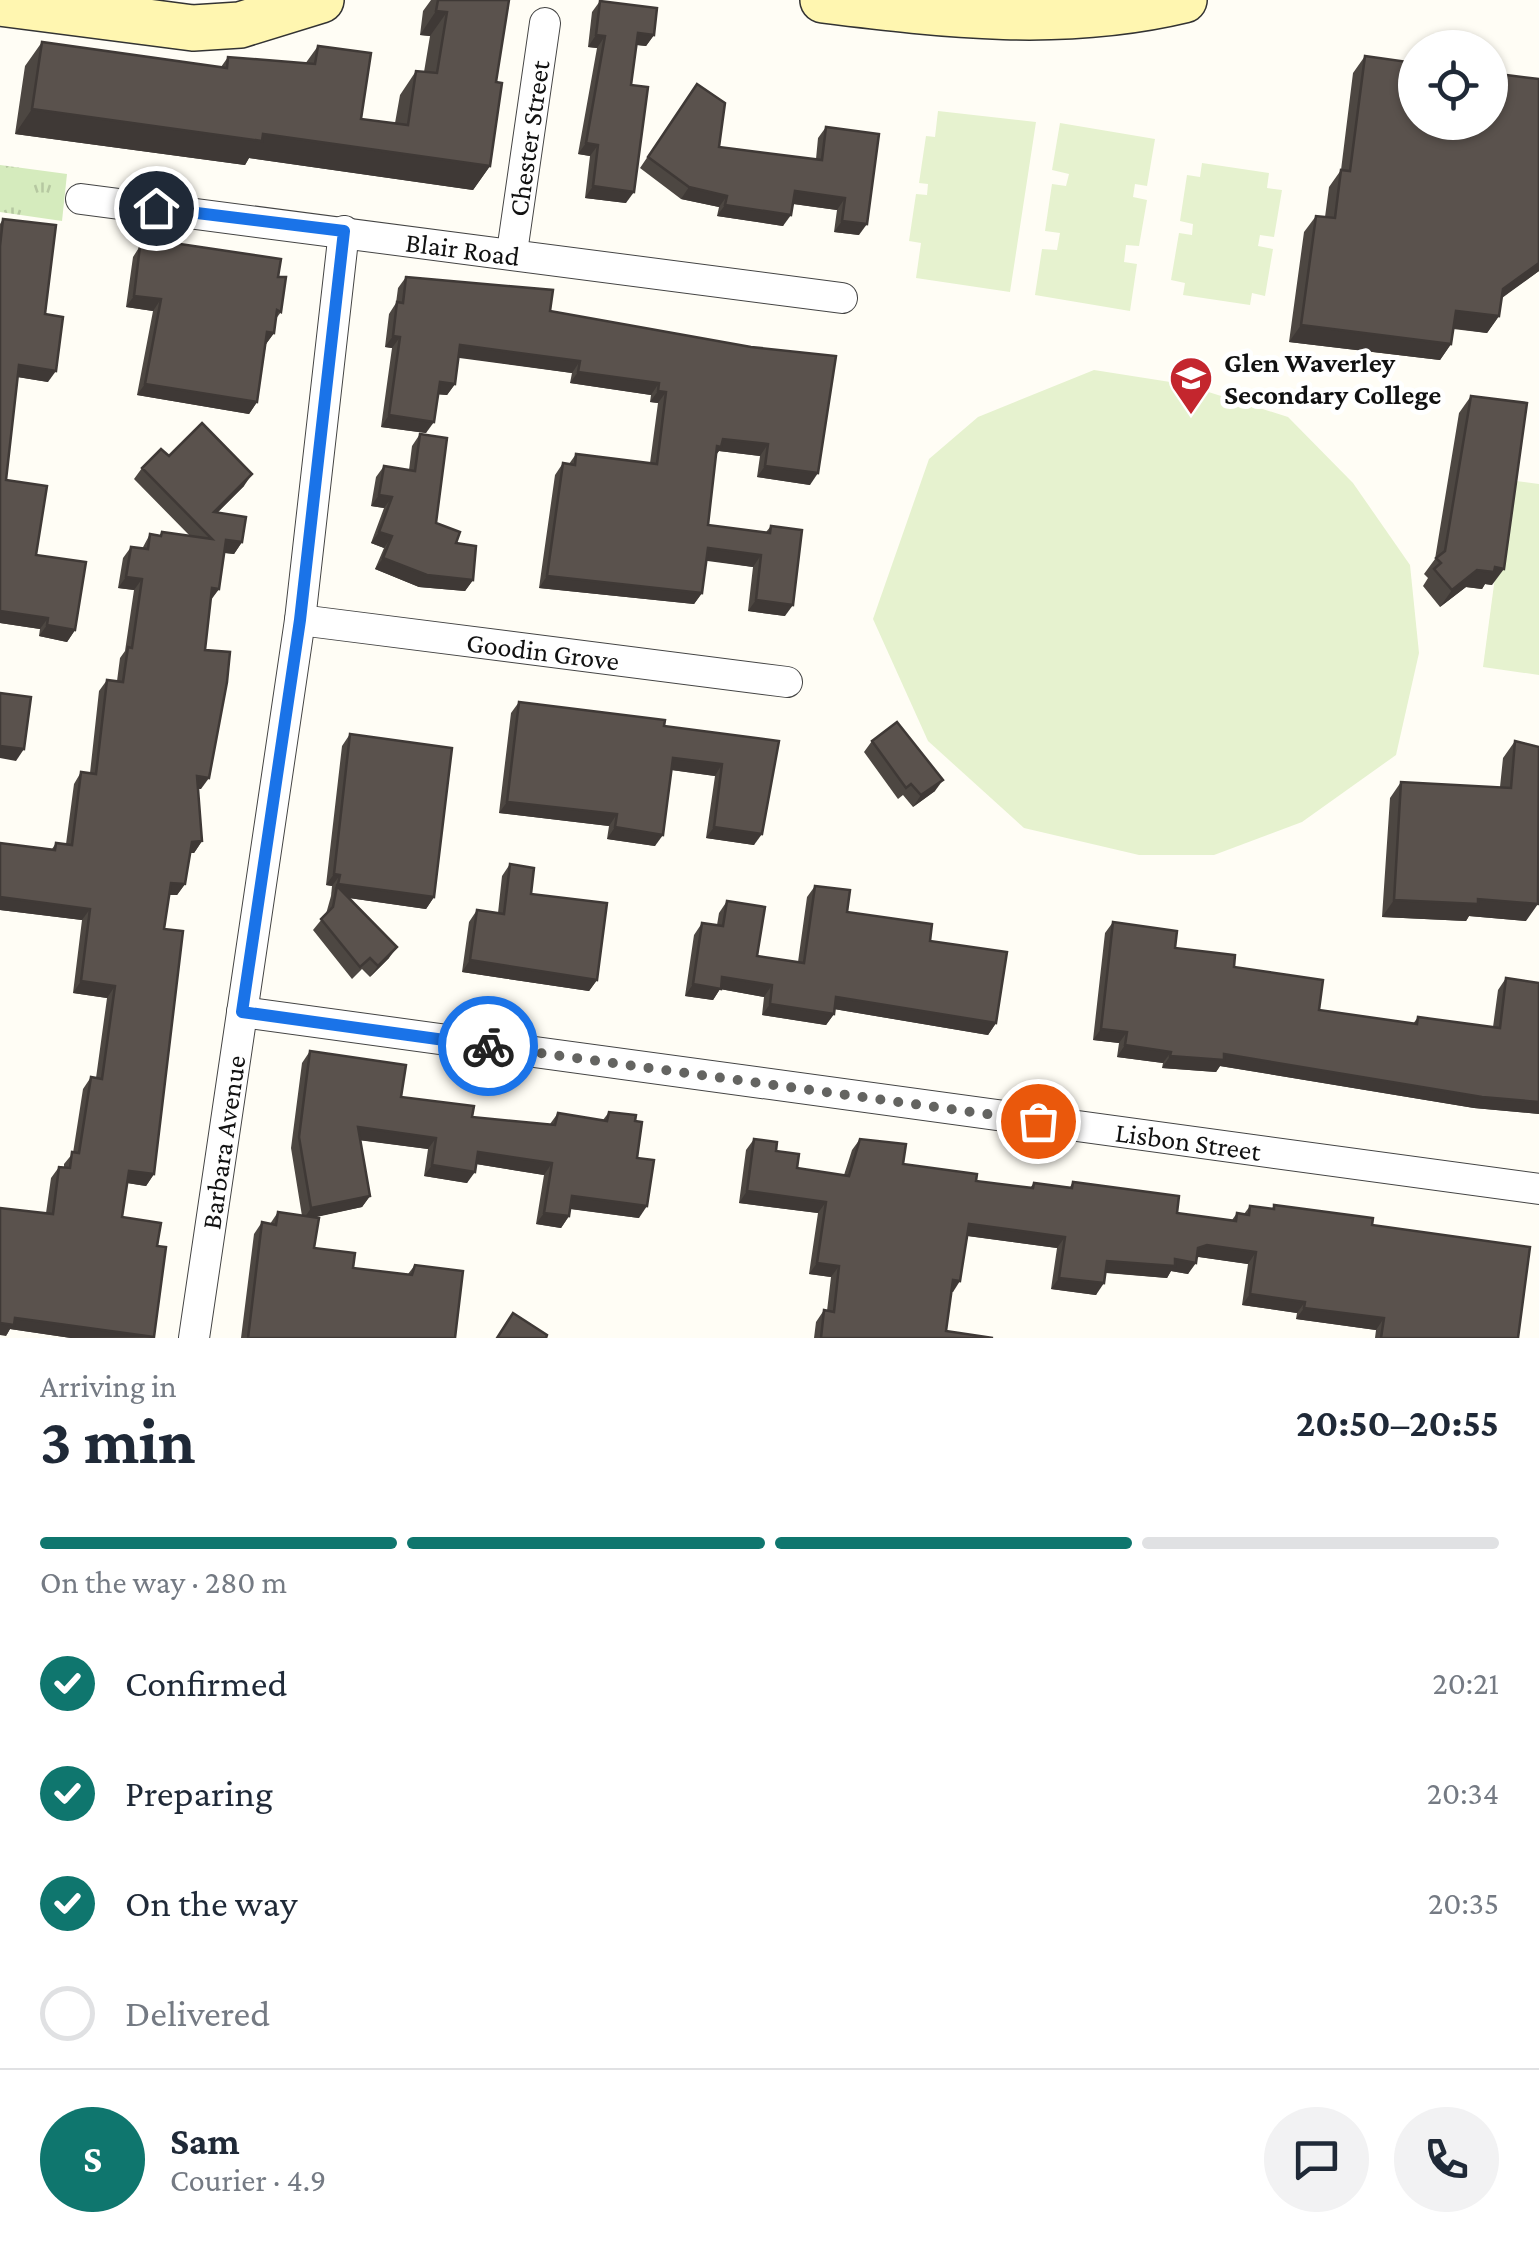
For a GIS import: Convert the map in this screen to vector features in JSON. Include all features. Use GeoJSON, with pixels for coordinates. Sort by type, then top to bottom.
{"type":"FeatureCollection","features":[{"type":"Feature","properties":{"kind":"street"},"geometry":{"type":"LineString","coordinates":[[0,4],[193,28],[240,25],[321,0]]}},
{"type":"Feature","properties":{"kind":"street"},"geometry":{"type":"LineString","coordinates":[[822,0],[968,16],[1043,18],[1114,13],[1184,0]]}},
{"type":"Feature","properties":{"kind":"street","name":"Chester Street"},"geometry":{"type":"LineString","coordinates":[[512,252],[545,23]]}},
{"type":"Feature","properties":{"kind":"street","name":"Blair Road"},"geometry":{"type":"LineString","coordinates":[[81,199],[512,252],[842,298]]}},
{"type":"Feature","properties":{"kind":"street","name":"Barbara Avenue"},"geometry":{"type":"LineString","coordinates":[[194,1338],[300,620],[344,231]]}},
{"type":"Feature","properties":{"kind":"street","name":"Goodin Grove"},"geometry":{"type":"LineString","coordinates":[[300,620],[787,682]]}},
{"type":"Feature","properties":{"kind":"street","name":"Lisbon Street"},"geometry":{"type":"LineString","coordinates":[[242,1012],[1539,1189]]}},
{"type":"Feature","properties":{"kind":"green space"},"geometry":{"type":"Polygon","coordinates":[[[938,111],[1036,122],[1010,292],[916,278],[921,243],[909,241],[916,194],[927,195],[928,184],[919,183],[926,136],[935,137],[938,111]]]}},
{"type":"Feature","properties":{"kind":"green space"},"geometry":{"type":"Polygon","coordinates":[[[1060,123],[1155,139],[1147,186],[1135,184],[1133,197],[1147,200],[1139,246],[1126,245],[1124,262],[1137,264],[1130,311],[1035,295],[1042,249],[1057,250],[1060,233],[1045,231],[1052,184],[1066,186],[1069,174],[1052,170],[1060,123]]]}},
{"type":"Feature","properties":{"kind":"green space"},"geometry":{"type":"Polygon","coordinates":[[[1202,163],[1269,173],[1267,188],[1282,190],[1274,237],[1260,235],[1258,246],[1273,249],[1265,296],[1252,293],[1250,305],[1183,295],[1185,283],[1171,280],[1179,233],[1192,235],[1193,224],[1180,221],[1187,175],[1200,177],[1202,163]]]}},
{"type":"Feature","properties":{"kind":"green space"},"geometry":{"type":"Polygon","coordinates":[[[0,165],[67,174],[62,221],[0,212],[0,165]]]}},
{"type":"Feature","properties":{"kind":"green space"},"geometry":{"type":"Polygon","coordinates":[[[1094,370],[1183,384],[1288,417],[1353,483],[1410,565],[1419,653],[1396,755],[1302,822],[1214,855],[1139,855],[1024,828],[928,741],[873,619],[929,459],[978,417],[1094,370]]]}},
{"type":"Feature","properties":{"kind":"green space"},"geometry":{"type":"Polygon","coordinates":[[[1508,480],[1539,484],[1539,675],[1483,667],[1508,480]]]}},
{"type":"Feature","properties":{"kind":"building"},"geometry":{"type":"Polygon","coordinates":[[[438,0],[509,0],[496,82],[502,83],[490,166],[263,134],[262,141],[32,109],[42,42],[227,68],[228,57],[315,64],[318,46],[371,53],[361,119],[408,125],[416,71],[437,73],[447,12],[436,11],[438,0]]]}},
{"type":"Feature","properties":{"kind":"building"},"geometry":{"type":"Polygon","coordinates":[[[600,1],[657,8],[654,35],[638,33],[631,85],[648,87],[634,192],[593,186],[598,145],[586,143],[605,36],[596,35],[600,1]]]}},
{"type":"Feature","properties":{"kind":"building"},"geometry":{"type":"Polygon","coordinates":[[[1365,56],[1398,61],[1398,140],[1508,140],[1508,75],[1539,79],[1539,263],[1503,289],[1499,316],[1456,311],[1451,344],[1301,325],[1316,216],[1335,218],[1341,170],[1350,171],[1365,56]]]}},
{"type":"Feature","properties":{"kind":"building"},"geometry":{"type":"Polygon","coordinates":[[[697,84],[725,103],[719,147],[822,160],[826,127],[879,134],[867,224],[842,221],[845,198],[795,191],[791,215],[725,205],[727,196],[689,187],[648,157],[697,84]]]}},
{"type":"Feature","properties":{"kind":"building"},"geometry":{"type":"Polygon","coordinates":[[[3,219],[56,225],[45,314],[63,317],[56,371],[19,365],[6,480],[47,486],[36,555],[86,562],[75,630],[47,625],[48,618],[0,611],[3,219]]]}},
{"type":"Feature","properties":{"kind":"building"},"geometry":{"type":"Polygon","coordinates":[[[153,240],[281,259],[278,277],[286,277],[281,312],[277,310],[274,333],[267,332],[257,402],[145,384],[161,299],[134,296],[140,246],[151,247],[153,240]]]}},
{"type":"Feature","properties":{"kind":"building"},"geometry":{"type":"Polygon","coordinates":[[[406,277],[553,290],[550,311],[751,347],[836,356],[818,473],[765,466],[768,444],[723,439],[721,447],[717,446],[708,525],[770,533],[771,526],[802,530],[793,605],[756,600],[761,555],[708,548],[702,593],[547,576],[563,463],[575,465],[576,454],[657,464],[666,392],[658,391],[659,383],[578,372],[580,361],[460,345],[455,384],[440,382],[434,422],[389,415],[400,337],[393,336],[397,302],[403,303],[406,277]]]}},
{"type":"Feature","properties":{"kind":"building"},"geometry":{"type":"Polygon","coordinates":[[[1471,396],[1527,403],[1504,569],[1477,570],[1452,590],[1434,569],[1441,563],[1436,558],[1445,551],[1471,396]]]}},
{"type":"Feature","properties":{"kind":"building"},"geometry":{"type":"Polygon","coordinates":[[[202,423],[252,474],[214,512],[246,517],[242,542],[226,540],[219,589],[212,588],[205,650],[230,652],[227,682],[209,778],[197,776],[202,841],[192,842],[185,884],[171,883],[164,929],[183,931],[154,1174],[129,1171],[122,1217],[161,1223],[157,1246],[166,1247],[154,1337],[15,1318],[14,1325],[0,1323],[0,1208],[53,1214],[59,1167],[70,1168],[72,1152],[79,1153],[91,1077],[102,1079],[115,986],[81,981],[90,909],[0,897],[0,843],[55,850],[56,843],[72,845],[81,772],[96,774],[107,680],[123,682],[128,647],[132,648],[142,579],[126,577],[131,547],[148,549],[150,534],[161,536],[162,532],[212,539],[142,468],[161,449],[169,456],[202,423]]]}},
{"type":"Feature","properties":{"kind":"building"},"geometry":{"type":"Polygon","coordinates":[[[420,434],[447,438],[436,523],[460,532],[456,543],[476,546],[473,580],[427,575],[383,558],[392,536],[379,532],[392,497],[379,495],[384,466],[415,471],[420,434]]]}},
{"type":"Feature","properties":{"kind":"building"},"geometry":{"type":"Polygon","coordinates":[[[0,693],[31,697],[24,749],[0,746],[0,693]]]}},
{"type":"Feature","properties":{"kind":"building"},"geometry":{"type":"Polygon","coordinates":[[[519,702],[665,720],[664,726],[779,741],[762,834],[714,827],[722,764],[673,758],[663,835],[615,827],[617,814],[507,802],[519,702]]]}},
{"type":"Feature","properties":{"kind":"building"},"geometry":{"type":"Polygon","coordinates":[[[897,722],[943,780],[921,795],[911,784],[906,788],[872,741],[897,722]]]}},
{"type":"Feature","properties":{"kind":"building"},"geometry":{"type":"Polygon","coordinates":[[[350,734],[452,748],[434,897],[338,884],[340,875],[334,874],[350,734]]]}},
{"type":"Feature","properties":{"kind":"building"},"geometry":{"type":"Polygon","coordinates":[[[1515,741],[1539,747],[1538,904],[1478,899],[1478,904],[1394,900],[1401,782],[1511,788],[1515,741]]]}},
{"type":"Feature","properties":{"kind":"building"},"geometry":{"type":"Polygon","coordinates":[[[510,864],[534,868],[531,894],[607,903],[597,980],[470,960],[477,910],[504,914],[510,864]]]}},
{"type":"Feature","properties":{"kind":"building"},"geometry":{"type":"Polygon","coordinates":[[[337,886],[397,947],[378,966],[370,958],[360,967],[321,919],[333,907],[337,886]]]}},
{"type":"Feature","properties":{"kind":"building"},"geometry":{"type":"Polygon","coordinates":[[[815,886],[850,890],[847,912],[932,924],[930,941],[1007,952],[996,1023],[836,997],[834,1014],[770,1004],[772,985],[722,977],[721,989],[693,984],[702,923],[723,926],[727,901],[765,907],[757,956],[804,963],[815,886]]]}},
{"type":"Feature","properties":{"kind":"building"},"geometry":{"type":"Polygon","coordinates":[[[1113,922],[1177,931],[1175,948],[1235,955],[1234,967],[1323,980],[1319,1010],[1417,1024],[1418,1017],[1500,1028],[1506,978],[1539,983],[1539,1102],[1482,1097],[1224,1054],[1224,1060],[1170,1056],[1171,1052],[1125,1045],[1127,1032],[1101,1029],[1113,922]]]}},
{"type":"Feature","properties":{"kind":"building"},"geometry":{"type":"Polygon","coordinates":[[[310,1051],[406,1065],[401,1097],[474,1106],[472,1117],[555,1125],[558,1113],[607,1121],[609,1112],[636,1115],[635,1121],[642,1122],[637,1158],[654,1160],[647,1206],[572,1196],[569,1216],[544,1213],[552,1163],[478,1152],[475,1172],[432,1165],[436,1138],[358,1127],[370,1196],[311,1208],[299,1137],[310,1051]]]}},
{"type":"Feature","properties":{"kind":"building"},"geometry":{"type":"Polygon","coordinates":[[[754,1139],[777,1142],[776,1151],[799,1154],[797,1168],[849,1176],[860,1139],[906,1144],[903,1164],[977,1174],[976,1181],[1033,1188],[1034,1183],[1072,1188],[1073,1182],[1179,1196],[1177,1213],[1236,1221],[1237,1213],[1249,1215],[1250,1206],[1274,1209],[1274,1205],[1373,1218],[1372,1225],[1530,1247],[1518,1338],[1381,1338],[1384,1318],[1304,1308],[1305,1302],[1250,1294],[1256,1252],[1207,1245],[1198,1248],[1196,1263],[1175,1259],[1175,1266],[1107,1261],[1104,1283],[1059,1278],[1065,1237],[969,1224],[960,1281],[953,1280],[946,1331],[993,1338],[821,1338],[824,1310],[834,1312],[839,1266],[817,1263],[826,1202],[747,1191],[754,1139]]]}},
{"type":"Feature","properties":{"kind":"building"},"geometry":{"type":"Polygon","coordinates":[[[278,1212],[319,1218],[314,1248],[355,1253],[353,1268],[412,1275],[415,1265],[463,1271],[455,1338],[248,1338],[262,1222],[276,1225],[278,1212]]]}},
{"type":"Feature","properties":{"kind":"building"},"geometry":{"type":"Polygon","coordinates":[[[513,1313],[547,1335],[546,1338],[497,1338],[513,1313]]]}},
{"type":"Feature","properties":{"kind":"way so far"},"geometry":{"type":"LineString","coordinates":[[488,1046],[1038,1121]]}},
{"type":"Feature","properties":{"kind":"place","name":"Glen Waverley Secondary College"},"geometry":{"type":"Point","coordinates":[1191,416]}},
{"type":"Feature","properties":{"kind":"route"},"geometry":{"type":"LineString","coordinates":[[156,208],[344,231],[300,620],[242,1012],[488,1046]]}}]}
